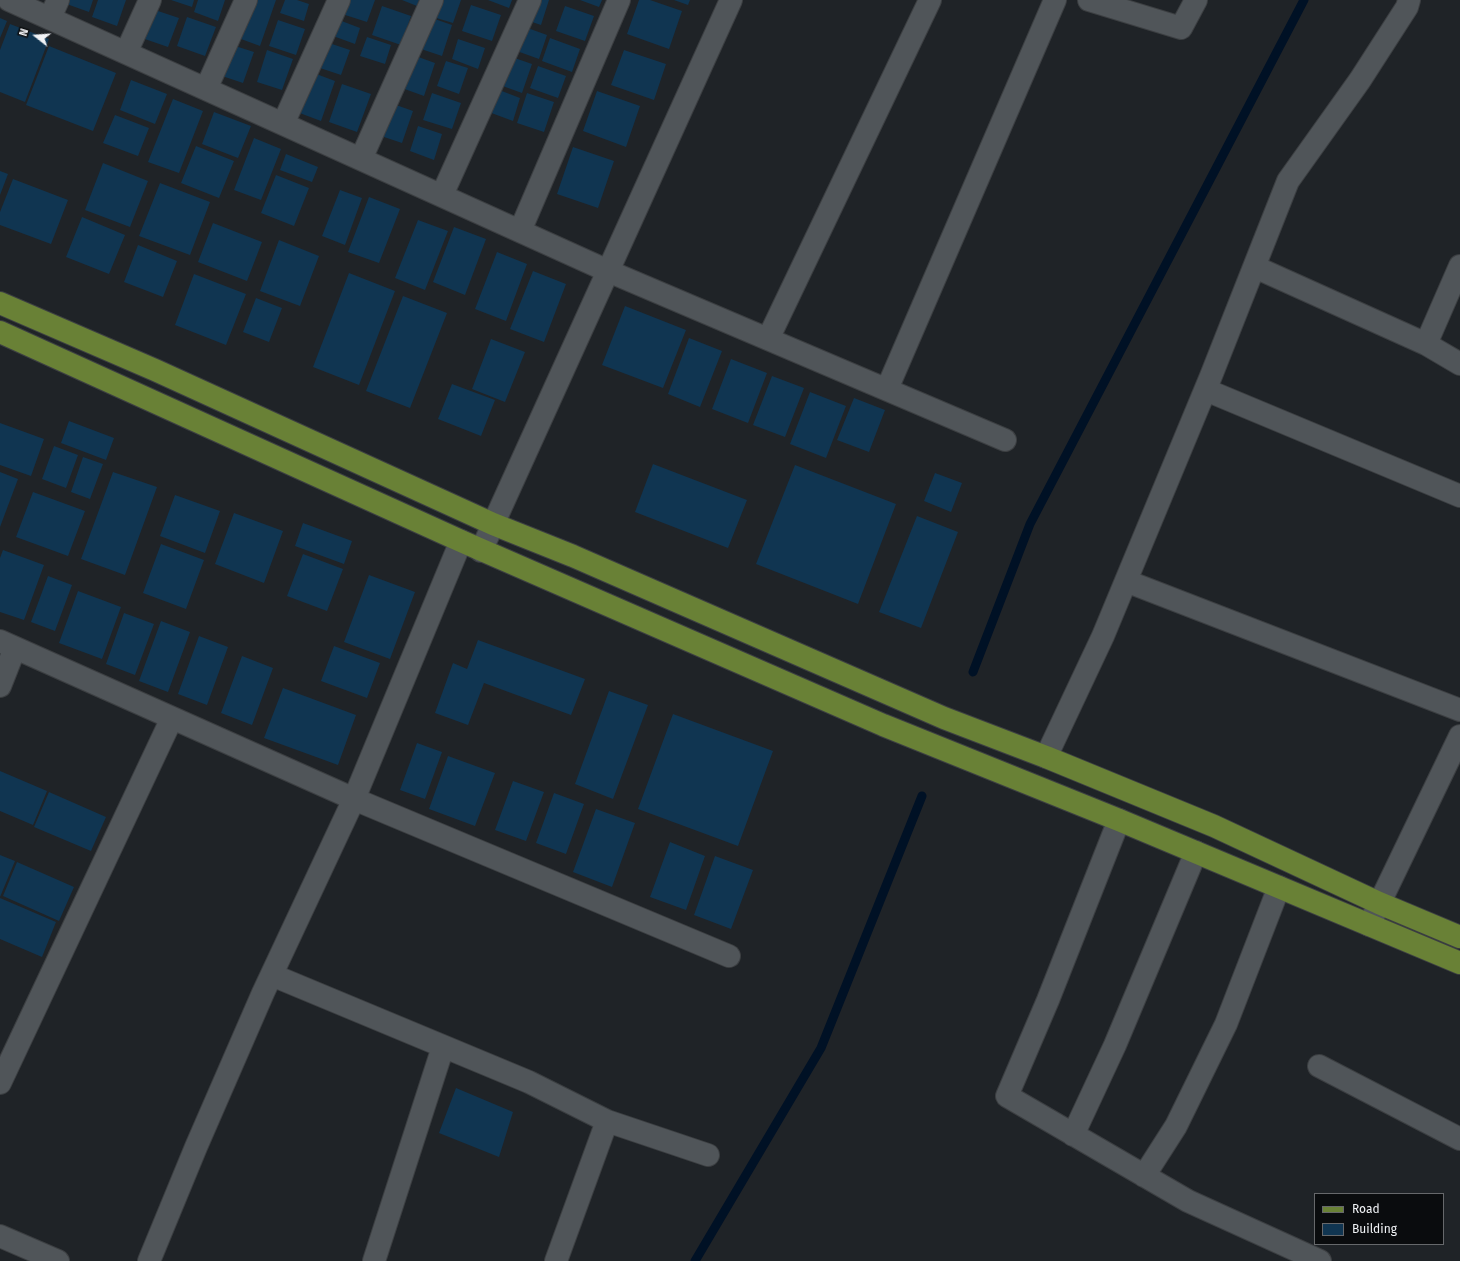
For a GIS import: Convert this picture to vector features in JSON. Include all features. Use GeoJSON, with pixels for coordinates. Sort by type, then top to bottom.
{"type":"FeatureCollection","features":[{"type":"Feature","properties":{"kind":"main road"},"geometry":{"type":"LineString","coordinates":[[0,303],[154,370],[493,524],[573,556],[944,718],[1046,757],[1214,826],[1379,903],[1460,937]]}},
{"type":"Feature","properties":{"kind":"main road"},"geometry":{"type":"LineString","coordinates":[[0,332],[481,551],[930,745],[1119,820],[1460,963]]}},
{"type":"Feature","properties":{"kind":"main road"},"geometry":{"type":"LineString","coordinates":[[930,745],[944,718]]}},
{"type":"Feature","properties":{"kind":"street"},"geometry":{"type":"LineString","coordinates":[[9,0],[54,9],[126,53],[608,271],[1005,440]]}},
{"type":"Feature","properties":{"kind":"street"},"geometry":{"type":"LineString","coordinates":[[126,53],[150,0]]}},
{"type":"Feature","properties":{"kind":"street"},"geometry":{"type":"LineString","coordinates":[[206,89],[246,0]]}},
{"type":"Feature","properties":{"kind":"street"},"geometry":{"type":"LineString","coordinates":[[283,124],[339,0]]}},
{"type":"Feature","properties":{"kind":"street"},"geometry":{"type":"LineString","coordinates":[[361,159],[432,0]]}},
{"type":"Feature","properties":{"kind":"street"},"geometry":{"type":"LineString","coordinates":[[442,195],[530,0]]}},
{"type":"Feature","properties":{"kind":"street"},"geometry":{"type":"LineString","coordinates":[[520,231],[619,0]]}},
{"type":"Feature","properties":{"kind":"street"},"geometry":{"type":"LineString","coordinates":[[481,551],[731,0]]}},
{"type":"Feature","properties":{"kind":"street"},"geometry":{"type":"LineString","coordinates":[[768,339],[930,0]]}},
{"type":"Feature","properties":{"kind":"street"},"geometry":{"type":"LineString","coordinates":[[887,389],[1055,0]]}},
{"type":"Feature","properties":{"kind":"street"},"geometry":{"type":"LineString","coordinates":[[1089,0],[1181,28],[1196,0]]}},
{"type":"Feature","properties":{"kind":"street"},"geometry":{"type":"LineString","coordinates":[[1046,757],[1103,636],[1206,390],[1288,181],[1360,80],[1407,7],[1409,0]]}},
{"type":"Feature","properties":{"kind":"street"},"geometry":{"type":"LineString","coordinates":[[1426,344],[1460,266]]}},
{"type":"Feature","properties":{"kind":"street"},"geometry":{"type":"LineString","coordinates":[[1255,267],[1426,344],[1460,364]]}},
{"type":"Feature","properties":{"kind":"street"},"geometry":{"type":"LineString","coordinates":[[1206,390],[1460,496]]}},
{"type":"Feature","properties":{"kind":"street"},"geometry":{"type":"LineString","coordinates":[[149,1261],[199,1140],[272,975],[354,800],[460,541]]}},
{"type":"Feature","properties":{"kind":"street"},"geometry":{"type":"LineString","coordinates":[[1126,581],[1460,710]]}},
{"type":"Feature","properties":{"kind":"street"},"geometry":{"type":"LineString","coordinates":[[0,686],[8,645],[354,800],[729,956]]}},
{"type":"Feature","properties":{"kind":"street"},"geometry":{"type":"LineString","coordinates":[[0,1083],[172,718]]}},
{"type":"Feature","properties":{"kind":"street"},"geometry":{"type":"LineString","coordinates":[[1369,925],[1460,736]]}},
{"type":"Feature","properties":{"kind":"street"},"geometry":{"type":"LineString","coordinates":[[1119,820],[1048,1000],[1007,1096],[1144,1176],[1281,1252],[1320,1261]]}},
{"type":"Feature","properties":{"kind":"street"},"geometry":{"type":"LineString","coordinates":[[1074,1135],[1115,1044],[1196,852]]}},
{"type":"Feature","properties":{"kind":"street"},"geometry":{"type":"LineString","coordinates":[[1144,1176],[1176,1126],[1226,1024],[1279,887]]}},
{"type":"Feature","properties":{"kind":"street"},"geometry":{"type":"LineString","coordinates":[[272,975],[529,1082],[608,1121],[708,1155]]}},
{"type":"Feature","properties":{"kind":"street"},"geometry":{"type":"LineString","coordinates":[[374,1261],[443,1047]]}},
{"type":"Feature","properties":{"kind":"street"},"geometry":{"type":"LineString","coordinates":[[1319,1066],[1460,1139]]}},
{"type":"Feature","properties":{"kind":"street"},"geometry":{"type":"LineString","coordinates":[[556,1261],[608,1121]]}},
{"type":"Feature","properties":{"kind":"street"},"geometry":{"type":"LineString","coordinates":[[0,1236],[58,1261]]}},
{"type":"Feature","properties":{"kind":"building"},"geometry":{"type":"Polygon","coordinates":[[[62,0],[93,0],[89,12],[61,2],[62,0]]]}},
{"type":"Feature","properties":{"kind":"building"},"geometry":{"type":"Polygon","coordinates":[[[98,0],[126,0],[117,26],[92,17],[98,0]]]}},
{"type":"Feature","properties":{"kind":"building"},"geometry":{"type":"Polygon","coordinates":[[[171,0],[194,0],[192,7],[171,0]]]}},
{"type":"Feature","properties":{"kind":"building"},"geometry":{"type":"Polygon","coordinates":[[[198,0],[225,0],[218,21],[194,12],[198,0]]]}},
{"type":"Feature","properties":{"kind":"building"},"geometry":{"type":"Polygon","coordinates":[[[254,0],[276,0],[260,46],[241,39],[254,0]]]}},
{"type":"Feature","properties":{"kind":"building"},"geometry":{"type":"Polygon","coordinates":[[[285,0],[297,0],[309,4],[304,21],[280,13],[285,0]]]}},
{"type":"Feature","properties":{"kind":"building"},"geometry":{"type":"Polygon","coordinates":[[[347,0],[375,0],[367,22],[342,14],[347,0]]]}},
{"type":"Feature","properties":{"kind":"building"},"geometry":{"type":"Polygon","coordinates":[[[402,0],[419,0],[417,6],[402,0]]]}},
{"type":"Feature","properties":{"kind":"building"},"geometry":{"type":"Polygon","coordinates":[[[439,0],[461,0],[453,23],[433,17],[439,0]]]}},
{"type":"Feature","properties":{"kind":"building"},"geometry":{"type":"Polygon","coordinates":[[[488,0],[512,0],[509,8],[488,0]]]}},
{"type":"Feature","properties":{"kind":"building"},"geometry":{"type":"Polygon","coordinates":[[[533,0],[549,0],[541,25],[526,20],[533,0]]]}},
{"type":"Feature","properties":{"kind":"building"},"geometry":{"type":"Polygon","coordinates":[[[580,0],[602,0],[599,7],[580,0]]]}},
{"type":"Feature","properties":{"kind":"building"},"geometry":{"type":"Polygon","coordinates":[[[639,0],[650,0],[682,11],[669,49],[627,34],[639,0]]]}},
{"type":"Feature","properties":{"kind":"building"},"geometry":{"type":"Polygon","coordinates":[[[674,0],[690,0],[688,5],[674,0]]]}},
{"type":"Feature","properties":{"kind":"building"},"geometry":{"type":"Polygon","coordinates":[[[471,5],[501,15],[492,41],[462,31],[471,5]]]}},
{"type":"Feature","properties":{"kind":"building"},"geometry":{"type":"Polygon","coordinates":[[[382,6],[411,16],[401,45],[372,35],[382,6]]]}},
{"type":"Feature","properties":{"kind":"building"},"geometry":{"type":"Polygon","coordinates":[[[565,6],[594,16],[585,41],[556,31],[565,6]]]}},
{"type":"Feature","properties":{"kind":"building"},"geometry":{"type":"Polygon","coordinates":[[[149,8],[179,18],[168,47],[139,37],[149,8]]]}},
{"type":"Feature","properties":{"kind":"building"},"geometry":{"type":"Polygon","coordinates":[[[187,17],[216,27],[205,56],[177,46],[187,17]]]}},
{"type":"Feature","properties":{"kind":"building"},"geometry":{"type":"Polygon","coordinates":[[[429,17],[452,25],[442,56],[418,48],[429,17]]]}},
{"type":"Feature","properties":{"kind":"building"},"geometry":{"type":"Polygon","coordinates":[[[0,18],[7,21],[0,38],[0,18]]]}},
{"type":"Feature","properties":{"kind":"building"},"geometry":{"type":"Polygon","coordinates":[[[278,20],[305,29],[296,55],[269,46],[278,20]]]}},
{"type":"Feature","properties":{"kind":"building"},"geometry":{"type":"Polygon","coordinates":[[[339,20],[360,28],[355,44],[333,36],[339,20]]]}},
{"type":"Feature","properties":{"kind":"building"},"geometry":{"type":"Polygon","coordinates":[[[10,24],[49,39],[25,102],[0,92],[0,50],[10,24]]]}},
{"type":"Feature","properties":{"kind":"building"},"geometry":{"type":"Polygon","coordinates":[[[522,26],[547,35],[539,59],[514,50],[522,26]]]}},
{"type":"Feature","properties":{"kind":"building"},"geometry":{"type":"Polygon","coordinates":[[[367,37],[391,45],[385,64],[360,56],[367,37]]]}},
{"type":"Feature","properties":{"kind":"building"},"geometry":{"type":"Polygon","coordinates":[[[550,38],[580,49],[572,72],[542,61],[550,38]]]}},
{"type":"Feature","properties":{"kind":"building"},"geometry":{"type":"Polygon","coordinates":[[[458,39],[485,48],[478,69],[452,59],[458,39]]]}},
{"type":"Feature","properties":{"kind":"building"},"geometry":{"type":"Polygon","coordinates":[[[326,42],[350,50],[341,75],[317,67],[326,42]]]}},
{"type":"Feature","properties":{"kind":"building"},"geometry":{"type":"Polygon","coordinates":[[[229,44],[254,52],[243,83],[219,75],[229,44]]]}},
{"type":"Feature","properties":{"kind":"building"},"geometry":{"type":"Polygon","coordinates":[[[49,46],[116,73],[93,131],[26,105],[49,46]]]}},
{"type":"Feature","properties":{"kind":"building"},"geometry":{"type":"Polygon","coordinates":[[[267,50],[293,59],[282,90],[257,82],[267,50]]]}},
{"type":"Feature","properties":{"kind":"building"},"geometry":{"type":"Polygon","coordinates":[[[624,50],[666,64],[654,100],[611,85],[624,50]]]}},
{"type":"Feature","properties":{"kind":"building"},"geometry":{"type":"Polygon","coordinates":[[[410,54],[435,63],[424,96],[399,87],[410,54]]]}},
{"type":"Feature","properties":{"kind":"building"},"geometry":{"type":"Polygon","coordinates":[[[506,55],[532,64],[522,93],[497,84],[506,55]]]}},
{"type":"Feature","properties":{"kind":"building"},"geometry":{"type":"Polygon","coordinates":[[[446,61],[468,68],[459,94],[437,86],[446,61]]]}},
{"type":"Feature","properties":{"kind":"building"},"geometry":{"type":"Polygon","coordinates":[[[538,66],[566,76],[558,98],[530,88],[538,66]]]}},
{"type":"Feature","properties":{"kind":"building"},"geometry":{"type":"Polygon","coordinates":[[[311,72],[335,81],[321,121],[297,112],[311,72]]]}},
{"type":"Feature","properties":{"kind":"building"},"geometry":{"type":"Polygon","coordinates":[[[131,80],[167,94],[155,124],[120,110],[131,80]]]}},
{"type":"Feature","properties":{"kind":"building"},"geometry":{"type":"Polygon","coordinates":[[[342,84],[371,94],[357,132],[329,122],[342,84]]]}},
{"type":"Feature","properties":{"kind":"building"},"geometry":{"type":"Polygon","coordinates":[[[494,88],[520,98],[513,121],[486,111],[494,88]]]}},
{"type":"Feature","properties":{"kind":"building"},"geometry":{"type":"Polygon","coordinates":[[[597,91],[640,106],[626,147],[583,131],[597,91]]]}},
{"type":"Feature","properties":{"kind":"building"},"geometry":{"type":"Polygon","coordinates":[[[432,93],[461,103],[452,129],[423,120],[432,93]]]}},
{"type":"Feature","properties":{"kind":"building"},"geometry":{"type":"Polygon","coordinates":[[[527,93],[554,102],[544,132],[517,123],[527,93]]]}},
{"type":"Feature","properties":{"kind":"building"},"geometry":{"type":"Polygon","coordinates":[[[173,99],[203,111],[179,173],[148,162],[173,99]]]}},
{"type":"Feature","properties":{"kind":"building"},"geometry":{"type":"Polygon","coordinates":[[[385,101],[413,111],[402,143],[375,134],[385,101]]]}},
{"type":"Feature","properties":{"kind":"building"},"geometry":{"type":"Polygon","coordinates":[[[214,112],[251,126],[238,158],[202,144],[214,112]]]}},
{"type":"Feature","properties":{"kind":"building"},"geometry":{"type":"Polygon","coordinates":[[[115,115],[149,128],[138,156],[103,143],[115,115]]]}},
{"type":"Feature","properties":{"kind":"building"},"geometry":{"type":"Polygon","coordinates":[[[418,126],[442,134],[434,160],[410,151],[418,126]]]}},
{"type":"Feature","properties":{"kind":"building"},"geometry":{"type":"Polygon","coordinates":[[[254,138],[281,149],[261,200],[234,190],[254,138]]]}},
{"type":"Feature","properties":{"kind":"building"},"geometry":{"type":"Polygon","coordinates":[[[196,146],[234,161],[219,198],[181,183],[196,146]]]}},
{"type":"Feature","properties":{"kind":"building"},"geometry":{"type":"Polygon","coordinates":[[[573,147],[614,161],[598,208],[557,194],[573,147]]]}},
{"type":"Feature","properties":{"kind":"building"},"geometry":{"type":"Polygon","coordinates":[[[286,154],[318,167],[312,182],[280,170],[286,154]]]}},
{"type":"Feature","properties":{"kind":"building"},"geometry":{"type":"Polygon","coordinates":[[[103,163],[148,181],[130,227],[85,210],[103,163]]]}},
{"type":"Feature","properties":{"kind":"building"},"geometry":{"type":"Polygon","coordinates":[[[0,171],[8,174],[0,195],[0,171]]]}},
{"type":"Feature","properties":{"kind":"building"},"geometry":{"type":"Polygon","coordinates":[[[276,175],[309,188],[294,226],[261,213],[276,175]]]}},
{"type":"Feature","properties":{"kind":"building"},"geometry":{"type":"Polygon","coordinates":[[[13,179],[68,200],[51,244],[0,225],[0,212],[13,179]]]}},
{"type":"Feature","properties":{"kind":"building"},"geometry":{"type":"Polygon","coordinates":[[[160,183],[210,202],[190,255],[139,236],[160,183]]]}},
{"type":"Feature","properties":{"kind":"building"},"geometry":{"type":"Polygon","coordinates":[[[340,190],[362,198],[345,245],[322,236],[340,190]]]}},
{"type":"Feature","properties":{"kind":"building"},"geometry":{"type":"Polygon","coordinates":[[[369,197],[400,209],[379,263],[348,252],[369,197]]]}},
{"type":"Feature","properties":{"kind":"building"},"geometry":{"type":"Polygon","coordinates":[[[82,217],[125,235],[109,274],[66,257],[82,217]]]}},
{"type":"Feature","properties":{"kind":"building"},"geometry":{"type":"Polygon","coordinates":[[[418,220],[448,231],[425,290],[395,278],[418,220]]]}},
{"type":"Feature","properties":{"kind":"building"},"geometry":{"type":"Polygon","coordinates":[[[213,223],[262,242],[247,281],[198,262],[213,223]]]}},
{"type":"Feature","properties":{"kind":"building"},"geometry":{"type":"Polygon","coordinates":[[[454,227],[486,239],[465,295],[433,282],[454,227]]]}},
{"type":"Feature","properties":{"kind":"building"},"geometry":{"type":"Polygon","coordinates":[[[279,240],[319,256],[300,306],[260,291],[279,240]]]}},
{"type":"Feature","properties":{"kind":"building"},"geometry":{"type":"Polygon","coordinates":[[[138,245],[177,261],[163,297],[124,282],[138,245]]]}},
{"type":"Feature","properties":{"kind":"building"},"geometry":{"type":"Polygon","coordinates":[[[497,252],[527,264],[506,321],[475,309],[497,252]]]}},
{"type":"Feature","properties":{"kind":"building"},"geometry":{"type":"Polygon","coordinates":[[[533,271],[566,284],[544,342],[510,329],[533,271]]]}},
{"type":"Feature","properties":{"kind":"building"},"geometry":{"type":"Polygon","coordinates":[[[349,273],[395,291],[359,385],[313,367],[349,273]]]}},
{"type":"Feature","properties":{"kind":"building"},"geometry":{"type":"Polygon","coordinates":[[[194,274],[246,294],[226,345],[175,325],[194,274]]]}},
{"type":"Feature","properties":{"kind":"building"},"geometry":{"type":"Polygon","coordinates":[[[403,296],[447,313],[410,408],[366,391],[403,296]]]}},
{"type":"Feature","properties":{"kind":"building"},"geometry":{"type":"Polygon","coordinates":[[[256,298],[282,308],[269,342],[243,332],[256,298]]]}},
{"type":"Feature","properties":{"kind":"building"},"geometry":{"type":"Polygon","coordinates":[[[625,306],[686,330],[663,388],[602,365],[625,306]]]}},
{"type":"Feature","properties":{"kind":"building"},"geometry":{"type":"Polygon","coordinates":[[[689,338],[722,351],[700,407],[668,394],[689,338]]]}},
{"type":"Feature","properties":{"kind":"building"},"geometry":{"type":"Polygon","coordinates":[[[491,339],[525,352],[505,402],[472,389],[491,339]]]}},
{"type":"Feature","properties":{"kind":"building"},"geometry":{"type":"Polygon","coordinates":[[[731,359],[767,373],[748,423],[712,409],[731,359]]]}},
{"type":"Feature","properties":{"kind":"building"},"geometry":{"type":"Polygon","coordinates":[[[772,376],[804,388],[785,437],[753,425],[772,376]]]}},
{"type":"Feature","properties":{"kind":"building"},"geometry":{"type":"Polygon","coordinates":[[[452,384],[495,400],[481,436],[438,419],[452,384]]]}},
{"type":"Feature","properties":{"kind":"building"},"geometry":{"type":"Polygon","coordinates":[[[810,392],[846,406],[826,458],[790,444],[810,392]]]}},
{"type":"Feature","properties":{"kind":"building"},"geometry":{"type":"Polygon","coordinates":[[[854,398],[885,410],[869,452],[837,440],[854,398]]]}},
{"type":"Feature","properties":{"kind":"building"},"geometry":{"type":"Polygon","coordinates":[[[69,421],[114,438],[106,460],[61,443],[69,421]]]}},
{"type":"Feature","properties":{"kind":"building"},"geometry":{"type":"Polygon","coordinates":[[[0,423],[44,439],[31,476],[0,465],[0,423]]]}},
{"type":"Feature","properties":{"kind":"building"},"geometry":{"type":"Polygon","coordinates":[[[54,446],[78,455],[66,488],[42,479],[54,446]]]}},
{"type":"Feature","properties":{"kind":"building"},"geometry":{"type":"Polygon","coordinates":[[[83,457],[103,464],[90,499],[71,492],[83,457]]]}},
{"type":"Feature","properties":{"kind":"building"},"geometry":{"type":"Polygon","coordinates":[[[653,464],[747,500],[728,548],[635,512],[653,464]]]}},
{"type":"Feature","properties":{"kind":"building"},"geometry":{"type":"Polygon","coordinates":[[[795,465],[896,504],[858,604],[756,564],[795,465]]]}},
{"type":"Feature","properties":{"kind":"building"},"geometry":{"type":"Polygon","coordinates":[[[0,472],[18,479],[0,527],[0,472]]]}},
{"type":"Feature","properties":{"kind":"building"},"geometry":{"type":"Polygon","coordinates":[[[113,472],[157,487],[125,575],[81,559],[113,472]]]}},
{"type":"Feature","properties":{"kind":"building"},"geometry":{"type":"Polygon","coordinates":[[[935,473],[962,483],[951,512],[924,501],[935,473]]]}},
{"type":"Feature","properties":{"kind":"building"},"geometry":{"type":"Polygon","coordinates":[[[33,492],[85,511],[68,556],[16,537],[33,492]]]}},
{"type":"Feature","properties":{"kind":"building"},"geometry":{"type":"Polygon","coordinates":[[[175,495],[220,511],[205,553],[160,536],[175,495]]]}},
{"type":"Feature","properties":{"kind":"building"},"geometry":{"type":"Polygon","coordinates":[[[234,513],[283,531],[264,583],[215,564],[234,513]]]}},
{"type":"Feature","properties":{"kind":"building"},"geometry":{"type":"Polygon","coordinates":[[[917,516],[958,532],[921,628],[879,612],[917,516]]]}},
{"type":"Feature","properties":{"kind":"building"},"geometry":{"type":"Polygon","coordinates":[[[303,523],[352,541],[344,564],[295,546],[303,523]]]}},
{"type":"Feature","properties":{"kind":"building"},"geometry":{"type":"Polygon","coordinates":[[[161,544],[204,560],[186,609],[143,593],[161,544]]]}},
{"type":"Feature","properties":{"kind":"building"},"geometry":{"type":"Polygon","coordinates":[[[3,550],[44,565],[24,620],[0,612],[0,558],[3,550]]]}},
{"type":"Feature","properties":{"kind":"building"},"geometry":{"type":"Polygon","coordinates":[[[303,554],[343,569],[327,611],[287,596],[303,554]]]}},
{"type":"Feature","properties":{"kind":"building"},"geometry":{"type":"Polygon","coordinates":[[[369,575],[415,592],[390,659],[344,642],[369,575]]]}},
{"type":"Feature","properties":{"kind":"building"},"geometry":{"type":"Polygon","coordinates":[[[48,576],[72,585],[55,631],[31,622],[48,576]]]}},
{"type":"Feature","properties":{"kind":"building"},"geometry":{"type":"Polygon","coordinates":[[[78,591],[121,607],[102,659],[59,643],[78,591]]]}},
{"type":"Feature","properties":{"kind":"building"},"geometry":{"type":"Polygon","coordinates":[[[124,613],[154,624],[135,675],[106,664],[124,613]]]}},
{"type":"Feature","properties":{"kind":"building"},"geometry":{"type":"Polygon","coordinates":[[[161,621],[190,632],[168,692],[139,681],[161,621]]]}},
{"type":"Feature","properties":{"kind":"building"},"geometry":{"type":"Polygon","coordinates":[[[199,636],[228,647],[207,705],[178,694],[199,636]]]}},
{"type":"Feature","properties":{"kind":"building"},"geometry":{"type":"Polygon","coordinates":[[[478,640],[585,679],[571,715],[484,683],[468,725],[435,713],[453,663],[467,669],[478,640]]]}},
{"type":"Feature","properties":{"kind":"building"},"geometry":{"type":"Polygon","coordinates":[[[334,646],[380,663],[367,698],[321,681],[334,646]]]}},
{"type":"Feature","properties":{"kind":"building"},"geometry":{"type":"Polygon","coordinates":[[[242,656],[273,668],[252,725],[221,713],[242,656]]]}},
{"type":"Feature","properties":{"kind":"building"},"geometry":{"type":"Polygon","coordinates":[[[283,688],[356,715],[338,765],[264,738],[283,688]]]}},
{"type":"Feature","properties":{"kind":"building"},"geometry":{"type":"Polygon","coordinates":[[[609,691],[648,705],[613,799],[575,784],[609,691]]]}},
{"type":"Feature","properties":{"kind":"building"},"geometry":{"type":"Polygon","coordinates":[[[673,714],[773,751],[738,846],[638,809],[673,714]]]}},
{"type":"Feature","properties":{"kind":"building"},"geometry":{"type":"Polygon","coordinates":[[[417,743],[442,752],[425,799],[400,790],[417,743]]]}},
{"type":"Feature","properties":{"kind":"building"},"geometry":{"type":"Polygon","coordinates":[[[448,756],[495,773],[475,826],[429,809],[448,756]]]}},
{"type":"Feature","properties":{"kind":"building"},"geometry":{"type":"Polygon","coordinates":[[[0,771],[47,791],[33,825],[0,811],[0,771]]]}},
{"type":"Feature","properties":{"kind":"building"},"geometry":{"type":"Polygon","coordinates":[[[513,781],[544,792],[526,841],[495,830],[513,781]]]}},
{"type":"Feature","properties":{"kind":"building"},"geometry":{"type":"Polygon","coordinates":[[[49,792],[106,817],[91,851],[34,827],[49,792]]]}},
{"type":"Feature","properties":{"kind":"building"},"geometry":{"type":"Polygon","coordinates":[[[554,793],[584,804],[566,854],[536,843],[554,793]]]}},
{"type":"Feature","properties":{"kind":"building"},"geometry":{"type":"Polygon","coordinates":[[[596,809],[635,823],[612,887],[573,872],[596,809]]]}},
{"type":"Feature","properties":{"kind":"building"},"geometry":{"type":"Polygon","coordinates":[[[670,842],[705,856],[686,910],[650,897],[670,842]]]}},
{"type":"Feature","properties":{"kind":"building"},"geometry":{"type":"Polygon","coordinates":[[[0,855],[15,861],[0,897],[0,855]]]}},
{"type":"Feature","properties":{"kind":"building"},"geometry":{"type":"Polygon","coordinates":[[[715,856],[753,870],[731,929],[694,915],[715,856]]]}},
{"type":"Feature","properties":{"kind":"building"},"geometry":{"type":"Polygon","coordinates":[[[17,862],[74,887],[59,921],[3,896],[17,862]]]}},
{"type":"Feature","properties":{"kind":"building"},"geometry":{"type":"Polygon","coordinates":[[[0,898],[56,922],[42,957],[0,939],[0,898]]]}},
{"type":"Feature","properties":{"kind":"building"},"geometry":{"type":"Polygon","coordinates":[[[456,1088],[513,1112],[499,1157],[439,1133],[456,1088]]]}},
{"type":"Feature","properties":{"kind":"waterway"},"geometry":{"type":"LineString","coordinates":[[973,672],[1030,524],[1304,0]]}},
{"type":"Feature","properties":{"kind":"waterway"},"geometry":{"type":"LineString","coordinates":[[695,1261],[821,1048],[922,796]]}}]}
